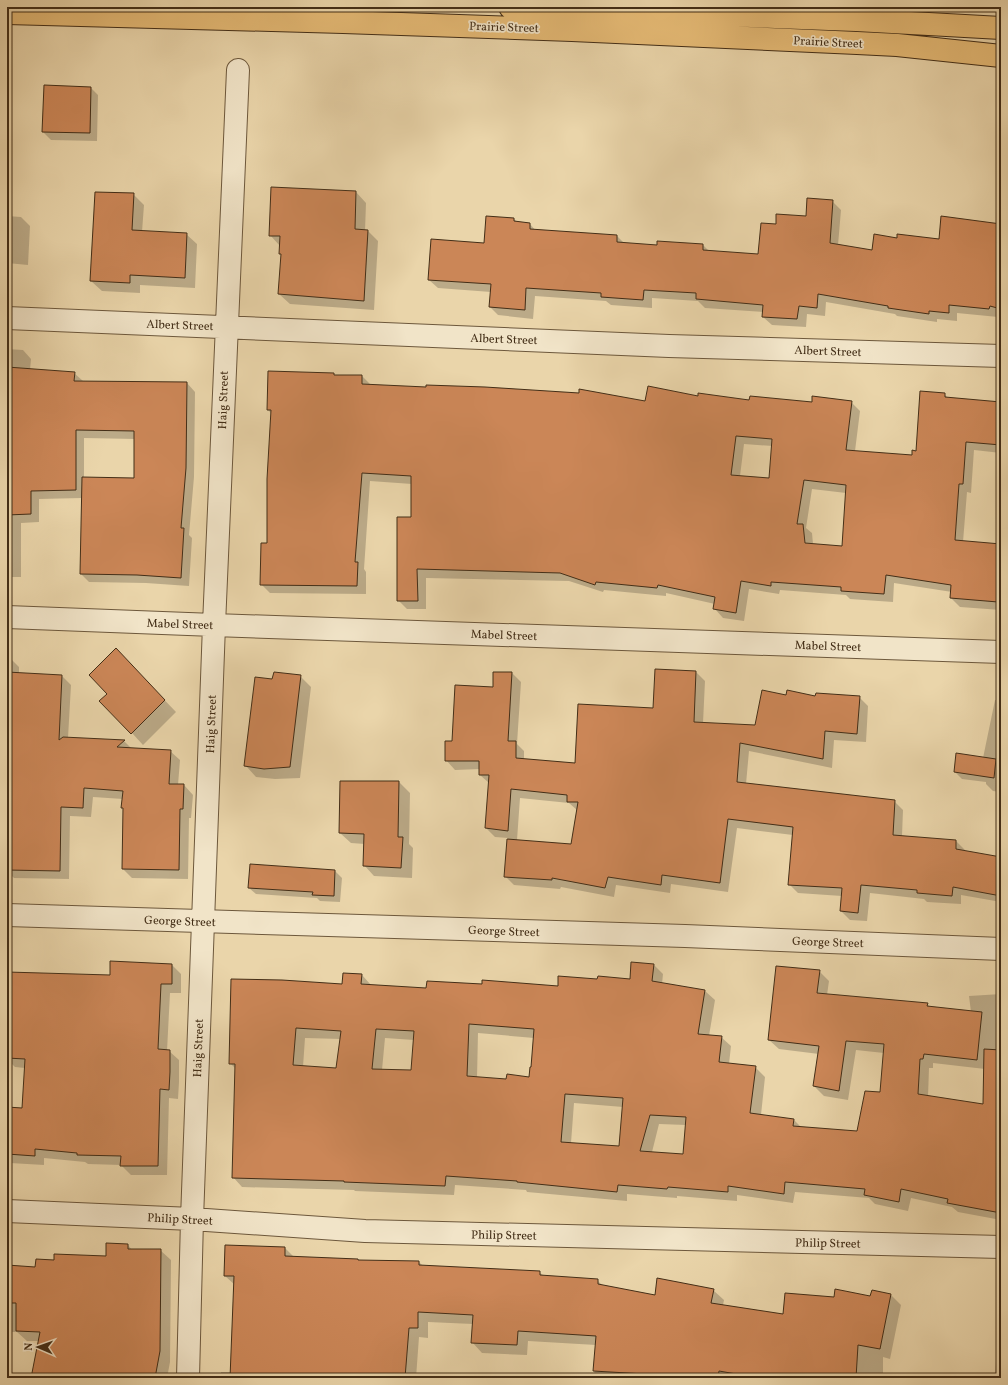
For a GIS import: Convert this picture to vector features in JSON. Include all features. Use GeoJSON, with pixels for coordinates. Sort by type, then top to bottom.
{"type":"FeatureCollection","features":[{"type":"Feature","properties":{"kind":"main road","name":"Prairie Street"},"geometry":{"type":"LineString","coordinates":[[510,7],[1001,28]]}},
{"type":"Feature","properties":{"kind":"main road","name":"Prairie Street"},"geometry":{"type":"LineString","coordinates":[[7,13],[572,30],[897,45],[1001,56]]}},
{"type":"Feature","properties":{"kind":"street","name":"Haig Street"},"geometry":{"type":"LineString","coordinates":[[188,1378],[192,1219],[214,625],[238,70]]}},
{"type":"Feature","properties":{"kind":"street","name":"Albert Street"},"geometry":{"type":"LineString","coordinates":[[7,318],[669,346],[1001,356]]}},
{"type":"Feature","properties":{"kind":"street","name":"Mabel Street"},"geometry":{"type":"LineString","coordinates":[[7,617],[1001,652]]}},
{"type":"Feature","properties":{"kind":"street","name":"George Street"},"geometry":{"type":"LineString","coordinates":[[7,915],[685,936],[1001,949]]}},
{"type":"Feature","properties":{"kind":"street","name":"Philip Street"},"geometry":{"type":"LineString","coordinates":[[7,1211],[192,1219],[365,1231],[1001,1247]]}},
{"type":"Feature","properties":{"kind":"building"},"geometry":{"type":"Polygon","coordinates":[[[44,85],[91,87],[90,133],[42,132],[44,85]]]}},
{"type":"Feature","properties":{"kind":"building"},"geometry":{"type":"Polygon","coordinates":[[[271,187],[356,191],[355,229],[368,230],[364,301],[278,294],[281,254],[279,254],[280,236],[269,236],[271,187]]]}},
{"type":"Feature","properties":{"kind":"building"},"geometry":{"type":"Polygon","coordinates":[[[95,192],[134,193],[132,230],[187,233],[185,278],[130,275],[130,283],[90,281],[95,192]]]}},
{"type":"Feature","properties":{"kind":"building"},"geometry":{"type":"Polygon","coordinates":[[[807,198],[833,200],[830,243],[872,250],[874,234],[897,238],[897,234],[939,239],[941,216],[1001,224],[1001,309],[990,306],[989,309],[949,305],[949,313],[929,311],[929,314],[888,308],[888,306],[818,294],[817,308],[799,306],[797,319],[762,317],[763,305],[696,299],[696,293],[644,290],[643,300],[601,297],[601,293],[526,288],[525,310],[489,307],[491,284],[428,280],[431,239],[484,243],[486,216],[514,218],[514,221],[530,223],[530,229],[617,235],[617,242],[657,245],[657,241],[703,244],[703,250],[758,254],[761,223],[776,224],[776,214],[806,216],[807,198]]]}},
{"type":"Feature","properties":{"kind":"building"},"geometry":{"type":"Polygon","coordinates":[[[7,367],[75,372],[74,381],[187,382],[186,468],[181,528],[184,528],[181,578],[137,575],[80,574],[82,477],[134,478],[134,431],[76,430],[76,490],[31,491],[31,514],[7,515],[7,367]]]}},
{"type":"Feature","properties":{"kind":"building"},"geometry":{"type":"Polygon","coordinates":[[[268,371],[362,375],[362,384],[426,387],[426,385],[485,387],[579,393],[579,389],[645,401],[648,386],[698,396],[698,393],[749,400],[750,396],[812,402],[812,396],[852,401],[846,450],[912,455],[912,450],[916,451],[920,391],[945,393],[945,397],[1001,402],[1001,445],[966,442],[963,484],[959,484],[955,540],[1001,544],[998,602],[950,598],[951,585],[886,575],[884,594],[841,591],[841,587],[771,582],[771,586],[741,581],[736,613],[713,609],[715,597],[658,585],[657,588],[596,582],[595,585],[560,573],[417,569],[418,601],[397,601],[397,517],[411,517],[411,476],[362,473],[355,562],[358,562],[357,586],[260,585],[261,543],[267,543],[267,479],[271,410],[267,410],[268,371]],[[736,436],[731,475],[769,478],[772,439],[736,436]],[[804,480],[797,524],[803,524],[805,543],[842,546],[846,485],[804,480]]]}},
{"type":"Feature","properties":{"kind":"building"},"geometry":{"type":"Polygon","coordinates":[[[116,648],[165,700],[131,734],[99,701],[107,694],[89,675],[116,648]]]}},
{"type":"Feature","properties":{"kind":"building"},"geometry":{"type":"Polygon","coordinates":[[[655,669],[696,671],[694,722],[755,725],[762,690],[786,695],[787,690],[815,696],[816,693],[860,696],[857,734],[825,731],[823,759],[740,743],[737,782],[895,800],[893,835],[956,840],[956,849],[1001,857],[1001,896],[953,887],[952,896],[917,893],[917,890],[861,885],[858,913],[840,911],[842,888],[788,885],[793,827],[728,819],[720,883],[662,875],[661,885],[608,877],[605,888],[552,878],[552,880],[504,877],[507,839],[571,844],[578,802],[567,802],[567,795],[511,789],[508,831],[485,828],[489,775],[479,775],[479,761],[445,761],[445,741],[452,741],[455,685],[493,687],[493,672],[512,672],[508,741],[516,741],[516,758],[575,763],[578,704],[653,708],[655,669]]]}},
{"type":"Feature","properties":{"kind":"building"},"geometry":{"type":"Polygon","coordinates":[[[7,672],[62,675],[59,740],[63,737],[125,740],[117,747],[171,750],[169,784],[184,784],[183,809],[180,809],[179,870],[122,869],[123,808],[121,808],[123,791],[84,788],[83,808],[61,807],[60,871],[7,870],[7,672]]]}},
{"type":"Feature","properties":{"kind":"building"},"geometry":{"type":"Polygon","coordinates":[[[274,672],[301,675],[290,767],[264,769],[244,766],[255,677],[272,679],[274,672]]]}},
{"type":"Feature","properties":{"kind":"building"},"geometry":{"type":"Polygon","coordinates":[[[956,753],[996,759],[994,778],[954,772],[956,753]]]}},
{"type":"Feature","properties":{"kind":"building"},"geometry":{"type":"Polygon","coordinates":[[[340,781],[399,781],[398,837],[403,837],[401,868],[363,866],[364,834],[339,833],[340,781]]]}},
{"type":"Feature","properties":{"kind":"building"},"geometry":{"type":"Polygon","coordinates":[[[250,864],[335,870],[334,896],[312,895],[313,892],[248,888],[250,864]]]}},
{"type":"Feature","properties":{"kind":"building"},"geometry":{"type":"Polygon","coordinates":[[[110,961],[172,964],[172,984],[161,984],[158,1049],[170,1050],[170,1072],[169,1090],[160,1089],[158,1166],[120,1166],[121,1156],[77,1155],[77,1153],[35,1149],[35,1156],[7,1154],[7,1107],[22,1108],[25,1059],[7,1058],[7,972],[110,975],[110,961]]]}},
{"type":"Feature","properties":{"kind":"building"},"geometry":{"type":"Polygon","coordinates":[[[631,962],[654,964],[652,981],[705,990],[698,1034],[722,1036],[719,1062],[756,1066],[750,1113],[794,1119],[793,1126],[857,1131],[865,1091],[880,1092],[884,1044],[846,1041],[839,1091],[813,1086],[819,1046],[768,1040],[776,966],[820,970],[817,993],[928,1003],[927,1006],[982,1012],[977,1060],[924,1054],[923,1059],[920,1059],[918,1094],[983,1104],[984,1049],[1001,1050],[1001,1213],[947,1203],[948,1199],[901,1189],[899,1202],[864,1195],[865,1189],[785,1182],[784,1194],[728,1186],[728,1192],[618,1185],[617,1192],[517,1181],[446,1176],[445,1186],[344,1181],[232,1178],[235,1064],[229,1064],[231,979],[282,980],[342,984],[343,973],[362,974],[361,984],[426,988],[427,981],[482,984],[482,980],[558,986],[558,976],[597,979],[598,976],[630,979],[631,962]],[[469,1024],[467,1076],[506,1079],[507,1074],[529,1077],[534,1029],[469,1024]],[[296,1028],[293,1065],[336,1068],[341,1031],[296,1028]],[[376,1029],[372,1069],[411,1070],[414,1031],[376,1029]],[[565,1094],[561,1142],[619,1146],[623,1098],[565,1094]],[[650,1115],[640,1151],[683,1154],[686,1117],[650,1115]]]}},
{"type":"Feature","properties":{"kind":"building"},"geometry":{"type":"Polygon","coordinates":[[[106,1243],[128,1244],[128,1249],[161,1249],[160,1351],[155,1378],[31,1378],[40,1332],[16,1331],[16,1303],[7,1303],[7,1265],[35,1267],[36,1259],[54,1260],[54,1254],[106,1256],[106,1243]]]}},
{"type":"Feature","properties":{"kind":"building"},"geometry":{"type":"Polygon","coordinates":[[[225,1245],[285,1247],[285,1256],[358,1260],[419,1261],[419,1265],[540,1271],[540,1275],[598,1279],[598,1284],[655,1295],[657,1278],[714,1289],[711,1303],[783,1314],[785,1293],[834,1297],[835,1289],[870,1296],[872,1290],[891,1294],[880,1349],[858,1345],[856,1378],[759,1378],[719,1371],[718,1378],[714,1378],[593,1371],[596,1336],[518,1331],[517,1345],[471,1343],[473,1315],[418,1312],[418,1328],[409,1328],[405,1378],[230,1378],[234,1276],[224,1276],[225,1245]]]}}]}
